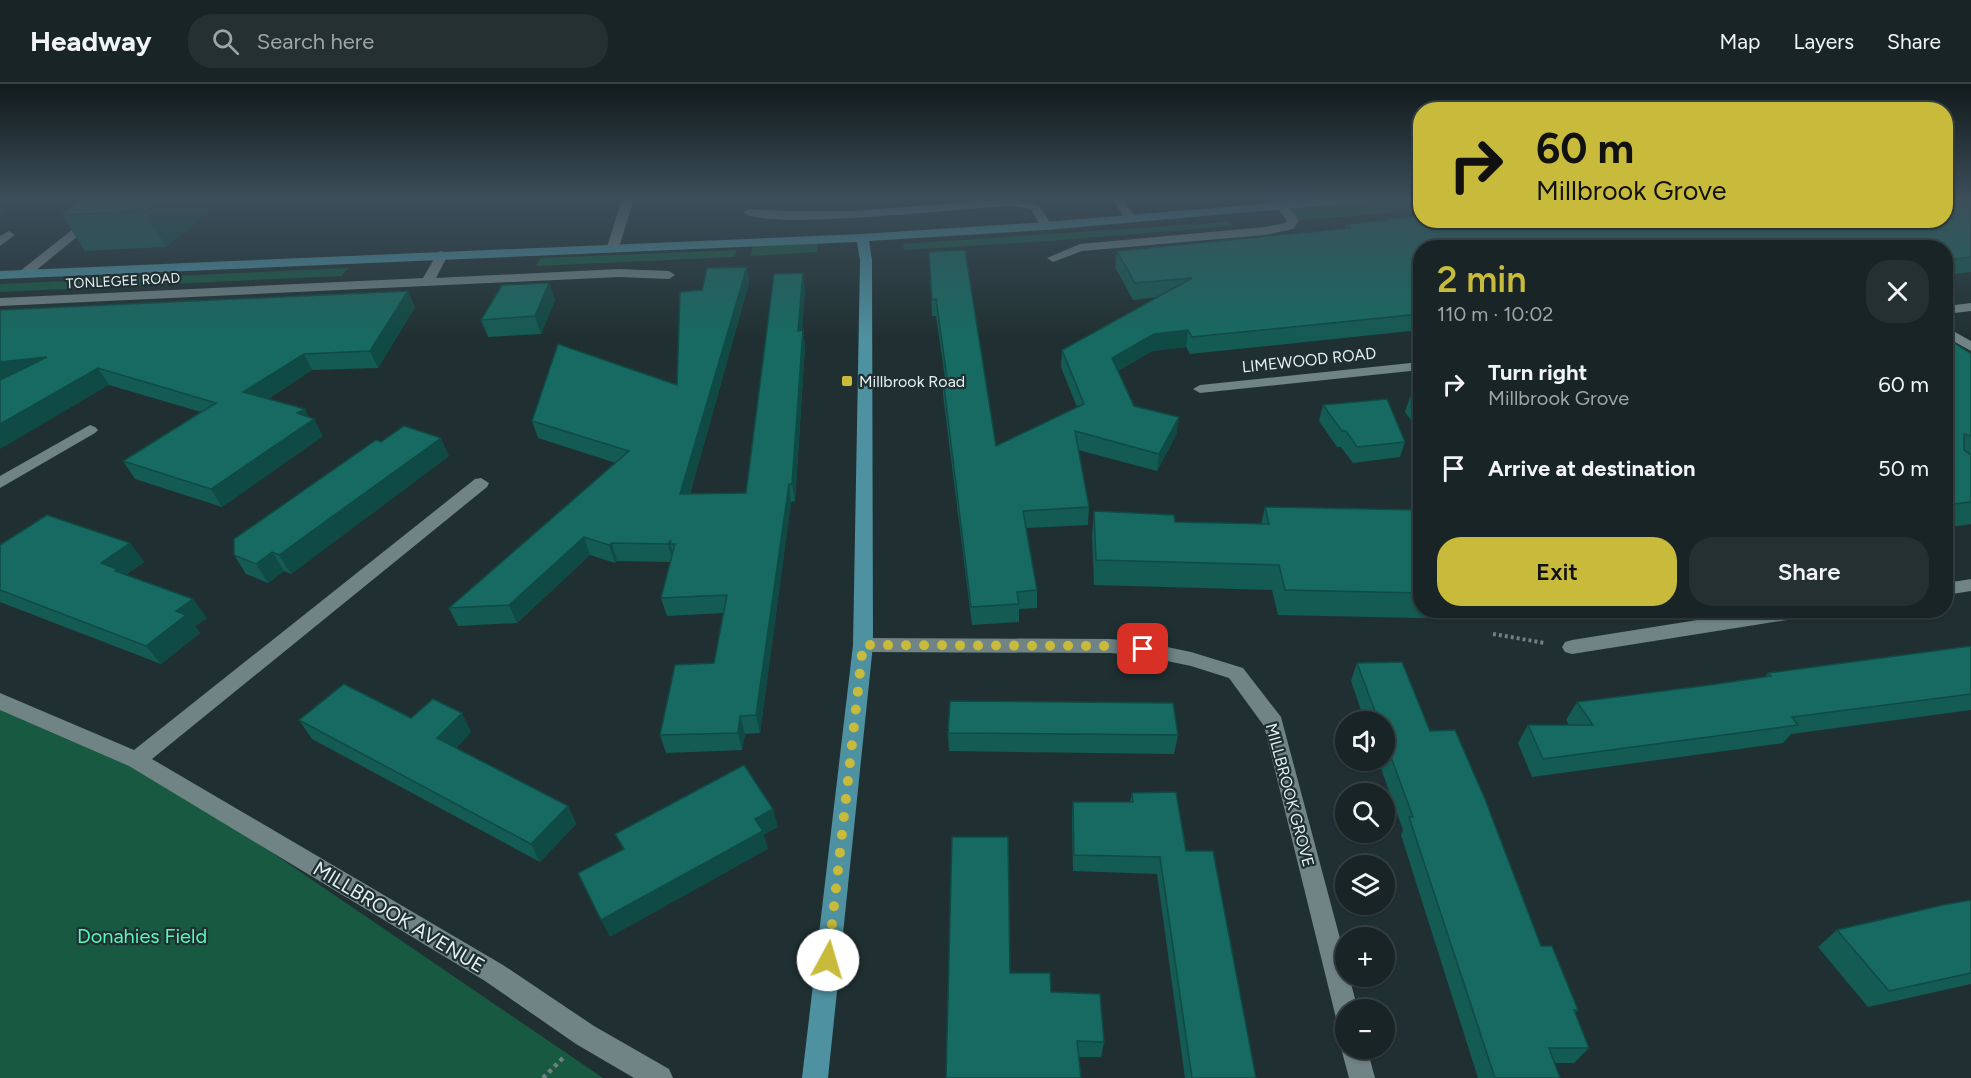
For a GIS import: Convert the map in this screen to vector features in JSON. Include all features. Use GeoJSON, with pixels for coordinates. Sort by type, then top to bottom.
{"type":"FeatureCollection","features":[{"type":"Feature","properties":{"kind":"main road","name":"TONLEGEE ROAD"},"geometry":{"type":"LineString","coordinates":[[0,275],[658,245]]}},
{"type":"Feature","properties":{"kind":"main road"},"geometry":{"type":"LineString","coordinates":[[815,1078],[863,645],[866,312],[866,260],[863,245]]}},
{"type":"Feature","properties":{"kind":"street"},"geometry":{"type":"LineString","coordinates":[[24,274],[60,245]]}},
{"type":"Feature","properties":{"kind":"street"},"geometry":{"type":"LineString","coordinates":[[1053,258],[1080,248],[1109,245]]}},
{"type":"Feature","properties":{"kind":"street"},"geometry":{"type":"LineString","coordinates":[[428,281],[442,255]]}},
{"type":"Feature","properties":{"kind":"street","name":"TONLEGEE ROAD"},"geometry":{"type":"LineString","coordinates":[[0,302],[619,273],[669,275]]}},
{"type":"Feature","properties":{"kind":"street"},"geometry":{"type":"LineString","coordinates":[[1953,309],[1971,307]]}},
{"type":"Feature","properties":{"kind":"street"},"geometry":{"type":"LineString","coordinates":[[1953,335],[1971,347]]}},
{"type":"Feature","properties":{"kind":"street","name":"LIMEWOOD ROAD"},"geometry":{"type":"LineString","coordinates":[[1200,389],[1413,367]]}},
{"type":"Feature","properties":{"kind":"street"},"geometry":{"type":"LineString","coordinates":[[0,483],[90,430]]}},
{"type":"Feature","properties":{"kind":"street"},"geometry":{"type":"LineString","coordinates":[[136,760],[482,483]]}},
{"type":"Feature","properties":{"kind":"street"},"geometry":{"type":"LineString","coordinates":[[1953,588],[1971,585]]}},
{"type":"Feature","properties":{"kind":"street"},"geometry":{"type":"LineString","coordinates":[[1572,647],[1755,618]]}},
{"type":"Feature","properties":{"kind":"street","name":"MILLBROOK GROVE"},"geometry":{"type":"LineString","coordinates":[[863,645],[1121,647],[1191,659],[1236,673],[1274,723],[1343,999]]}},
{"type":"Feature","properties":{"kind":"street","name":"MILLBROOK AVENUE"},"geometry":{"type":"LineString","coordinates":[[0,701],[136,760],[494,974],[585,1035],[660,1078]]}},
{"type":"Feature","properties":{"kind":"street"},"geometry":{"type":"LineString","coordinates":[[1357,1059],[1362,1078]]}},
{"type":"Feature","properties":{"kind":"path"},"geometry":{"type":"LineString","coordinates":[[1493,634],[1572,647]]}},
{"type":"Feature","properties":{"kind":"green space"},"geometry":{"type":"Polygon","coordinates":[[[753,245],[817,245],[817,252],[751,256],[753,245]]]}},
{"type":"Feature","properties":{"kind":"green space"},"geometry":{"type":"Polygon","coordinates":[[[903,245],[978,245],[904,250],[903,245]]]}},
{"type":"Feature","properties":{"kind":"green space"},"geometry":{"type":"Polygon","coordinates":[[[737,250],[734,257],[536,266],[541,258],[737,250]]]}},
{"type":"Feature","properties":{"kind":"green space"},"geometry":{"type":"Polygon","coordinates":[[[348,268],[342,276],[0,292],[0,284],[348,268]]]}},
{"type":"Feature","properties":{"kind":"green space","name":"Donahies Field"},"geometry":{"type":"Polygon","coordinates":[[[0,701],[136,760],[603,1078],[0,1078],[0,701]]]}},
{"type":"Feature","properties":{"kind":"building"},"geometry":{"type":"Polygon","coordinates":[[[1174,245],[1413,245],[1413,315],[1192,337],[1188,330],[1154,334],[1112,358],[1134,406],[1179,417],[1159,454],[1075,431],[1089,507],[1023,511],[1037,590],[1017,592],[1019,604],[971,607],[943,378],[947,378],[936,299],[932,300],[929,252],[965,250],[996,446],[1084,404],[1062,350],[1192,278],[1135,283],[1117,251],[1174,245]]]}},
{"type":"Feature","properties":{"kind":"building"},"geometry":{"type":"Polygon","coordinates":[[[1953,245],[1971,245],[1971,257],[1953,259],[1953,245]]]}},
{"type":"Feature","properties":{"kind":"building"},"geometry":{"type":"Polygon","coordinates":[[[747,267],[680,494],[746,493],[774,274],[803,273],[798,331],[803,330],[792,484],[789,484],[756,715],[740,716],[738,733],[660,735],[675,665],[714,663],[727,595],[661,598],[675,544],[670,544],[671,540],[668,544],[612,543],[609,545],[584,537],[509,605],[449,608],[629,451],[532,421],[558,344],[677,385],[680,292],[702,290],[707,268],[747,267]]]}},
{"type":"Feature","properties":{"kind":"building"},"geometry":{"type":"Polygon","coordinates":[[[549,283],[535,316],[481,320],[502,285],[549,283]]]}},
{"type":"Feature","properties":{"kind":"building"},"geometry":{"type":"Polygon","coordinates":[[[408,291],[370,351],[304,354],[243,392],[305,409],[297,413],[314,419],[211,489],[123,461],[216,403],[98,368],[0,424],[0,380],[47,357],[0,362],[0,310],[408,291]]]}},
{"type":"Feature","properties":{"kind":"building"},"geometry":{"type":"Polygon","coordinates":[[[1953,342],[1971,354],[1971,436],[1964,434],[1964,450],[1971,455],[1971,502],[1953,504],[1953,342]]]}},
{"type":"Feature","properties":{"kind":"building"},"geometry":{"type":"Polygon","coordinates":[[[1387,399],[1405,442],[1357,447],[1323,405],[1387,399]]]}},
{"type":"Feature","properties":{"kind":"building"},"geometry":{"type":"Polygon","coordinates":[[[404,426],[441,438],[279,555],[272,552],[256,564],[234,555],[234,539],[376,440],[381,442],[404,426]]]}},
{"type":"Feature","properties":{"kind":"building"},"geometry":{"type":"Polygon","coordinates":[[[1265,507],[1413,510],[1413,593],[1285,590],[1279,565],[1096,560],[1094,511],[1174,515],[1175,522],[1269,524],[1265,507]]]}},
{"type":"Feature","properties":{"kind":"building"},"geometry":{"type":"Polygon","coordinates":[[[47,515],[130,543],[101,563],[117,569],[115,571],[193,599],[176,611],[186,615],[146,646],[0,590],[0,545],[47,515]]]}},
{"type":"Feature","properties":{"kind":"building"},"geometry":{"type":"Polygon","coordinates":[[[1971,646],[1971,694],[1792,717],[1798,725],[1543,759],[1528,725],[1593,725],[1577,702],[1717,684],[1771,676],[1768,673],[1971,646]]]}},
{"type":"Feature","properties":{"kind":"building"},"geometry":{"type":"Polygon","coordinates":[[[1402,662],[1430,731],[1455,730],[1485,799],[1541,946],[1552,946],[1578,1010],[1574,1010],[1589,1048],[1549,1048],[1560,1078],[1495,1078],[1409,817],[1413,817],[1395,768],[1395,711],[1375,711],[1357,663],[1402,662]]]}},
{"type":"Feature","properties":{"kind":"building"},"geometry":{"type":"Polygon","coordinates":[[[344,684],[411,718],[433,699],[462,713],[437,738],[568,806],[531,844],[299,720],[344,684]]]}},
{"type":"Feature","properties":{"kind":"building"},"geometry":{"type":"Polygon","coordinates":[[[950,701],[1173,703],[1178,735],[948,733],[950,701]]]}},
{"type":"Feature","properties":{"kind":"building"},"geometry":{"type":"Polygon","coordinates":[[[744,765],[773,809],[755,819],[763,831],[601,920],[578,873],[624,849],[615,834],[744,765]]]}},
{"type":"Feature","properties":{"kind":"building"},"geometry":{"type":"Polygon","coordinates":[[[1176,792],[1186,851],[1213,851],[1256,1078],[1192,1078],[1160,857],[1074,855],[1073,802],[1133,802],[1132,793],[1176,792]]]}},
{"type":"Feature","properties":{"kind":"building"},"geometry":{"type":"Polygon","coordinates":[[[952,837],[1008,837],[1010,973],[1050,973],[1051,992],[1100,994],[1104,1042],[1077,1041],[1081,1078],[946,1078],[952,837]]]}},
{"type":"Feature","properties":{"kind":"building"},"geometry":{"type":"Polygon","coordinates":[[[1971,900],[1971,973],[1889,991],[1837,930],[1943,905],[1971,900]]]}},
{"type":"Feature","properties":{"kind":"place","name":"Millbrook Road"},"geometry":{"type":"Point","coordinates":[847,381]}},
{"type":"Feature","properties":{"kind":"route"},"geometry":{"type":"LineString","coordinates":[[828,960],[863,645],[1110,646],[1143,649]]}}]}
